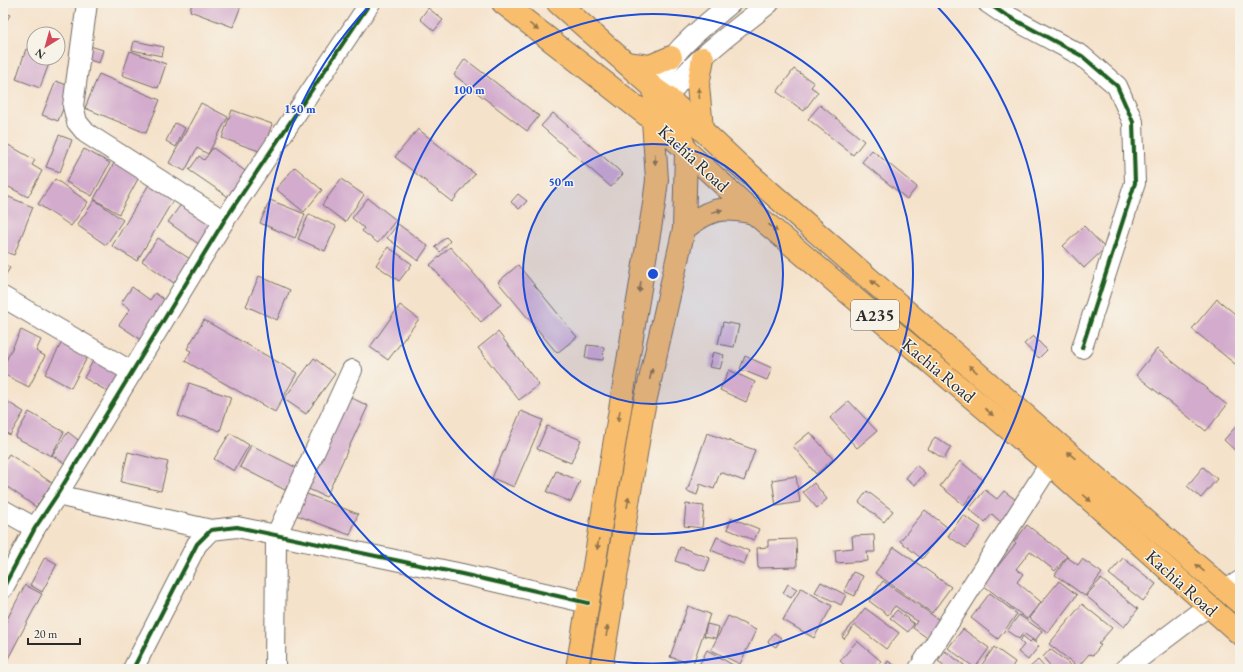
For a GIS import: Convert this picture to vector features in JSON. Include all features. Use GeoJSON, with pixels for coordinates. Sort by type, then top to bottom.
{"type":"FeatureCollection","features":[{"type":"Feature","properties":{"kind":"main road","name":"Kachia Road"},"geometry":{"type":"LineString","coordinates":[[504,3],[653,120],[754,213],[1050,464],[1240,634]]}},
{"type":"Feature","properties":{"kind":"main road","name":"Kachia Road"},"geometry":{"type":"LineString","coordinates":[[558,3],[702,129],[737,163],[1235,592]]}},
{"type":"Feature","properties":{"kind":"main road"},"geometry":{"type":"LineString","coordinates":[[626,63],[650,66],[671,57]]}},
{"type":"Feature","properties":{"kind":"main road"},"geometry":{"type":"LineString","coordinates":[[702,129],[698,85],[703,58]]}},
{"type":"Feature","properties":{"kind":"main road"},"geometry":{"type":"LineString","coordinates":[[577,669],[654,204],[657,180],[653,120],[662,94]]}},
{"type":"Feature","properties":{"kind":"main road"},"geometry":{"type":"LineString","coordinates":[[601,669],[643,411],[684,229],[686,152],[662,94]]}},
{"type":"Feature","properties":{"kind":"main road"},"geometry":{"type":"LineString","coordinates":[[722,184],[722,174],[725,169],[730,165],[737,163]]}},
{"type":"Feature","properties":{"kind":"main road"},"geometry":{"type":"LineString","coordinates":[[684,229],[701,216],[720,209],[736,209],[754,213]]}},
{"type":"Feature","properties":{"kind":"street"},"geometry":{"type":"LineString","coordinates":[[87,3],[73,106],[77,122],[86,133],[224,221]]}},
{"type":"Feature","properties":{"kind":"street"},"geometry":{"type":"LineString","coordinates":[[3,588],[35,528],[58,495],[224,221],[370,3]]}},
{"type":"Feature","properties":{"kind":"street"},"geometry":{"type":"LineString","coordinates":[[662,94],[661,73],[671,57],[731,3]]}},
{"type":"Feature","properties":{"kind":"street"},"geometry":{"type":"LineString","coordinates":[[662,94],[769,3]]}},
{"type":"Feature","properties":{"kind":"street"},"geometry":{"type":"LineString","coordinates":[[988,3],[1004,14],[1082,56],[1117,86],[1133,122],[1135,183],[1082,348]]}},
{"type":"Feature","properties":{"kind":"street"},"geometry":{"type":"LineString","coordinates":[[698,32],[739,28]]}},
{"type":"Feature","properties":{"kind":"street"},"geometry":{"type":"LineString","coordinates":[[3,297],[132,372]]}},
{"type":"Feature","properties":{"kind":"street"},"geometry":{"type":"LineString","coordinates":[[275,669],[276,536],[352,370]]}},
{"type":"Feature","properties":{"kind":"street"},"geometry":{"type":"LineString","coordinates":[[919,669],[1050,464]]}},
{"type":"Feature","properties":{"kind":"street"},"geometry":{"type":"LineString","coordinates":[[58,495],[211,530],[236,527],[588,603]]}},
{"type":"Feature","properties":{"kind":"street"},"geometry":{"type":"LineString","coordinates":[[3,510],[35,528]]}},
{"type":"Feature","properties":{"kind":"street"},"geometry":{"type":"LineString","coordinates":[[133,669],[197,544],[211,530]]}},
{"type":"Feature","properties":{"kind":"street"},"geometry":{"type":"LineString","coordinates":[[1125,669],[1208,606]]}},
{"type":"Feature","properties":{"kind":"building"},"geometry":{"type":"Polygon","coordinates":[[[192,3],[242,3],[233,27],[190,11],[192,3]]]}},
{"type":"Feature","properties":{"kind":"building"},"geometry":{"type":"Polygon","coordinates":[[[428,8],[443,20],[434,31],[420,19],[428,8]]]}},
{"type":"Feature","properties":{"kind":"building"},"geometry":{"type":"Polygon","coordinates":[[[3,11],[10,15],[4,25],[3,24],[3,11]]]}},
{"type":"Feature","properties":{"kind":"building"},"geometry":{"type":"Polygon","coordinates":[[[134,41],[164,47],[162,56],[132,50],[134,41]]]}},
{"type":"Feature","properties":{"kind":"building"},"geometry":{"type":"Polygon","coordinates":[[[90,46],[103,50],[99,63],[86,59],[90,46]]]}},
{"type":"Feature","properties":{"kind":"building"},"geometry":{"type":"Polygon","coordinates":[[[26,49],[26,66],[48,66],[40,88],[16,79],[26,49]]]}},
{"type":"Feature","properties":{"kind":"building"},"geometry":{"type":"Polygon","coordinates":[[[130,51],[166,64],[158,88],[122,75],[130,51]]]}},
{"type":"Feature","properties":{"kind":"building"},"geometry":{"type":"Polygon","coordinates":[[[465,59],[539,116],[527,131],[454,75],[465,59]]]}},
{"type":"Feature","properties":{"kind":"building"},"geometry":{"type":"Polygon","coordinates":[[[794,69],[814,83],[811,87],[818,92],[804,111],[777,92],[794,69]]]}},
{"type":"Feature","properties":{"kind":"building"},"geometry":{"type":"Polygon","coordinates":[[[99,74],[160,100],[146,133],[85,108],[99,74]]]}},
{"type":"Feature","properties":{"kind":"building"},"geometry":{"type":"Polygon","coordinates":[[[56,81],[72,87],[58,121],[42,115],[56,81]]]}},
{"type":"Feature","properties":{"kind":"building"},"geometry":{"type":"Polygon","coordinates":[[[201,103],[228,117],[208,154],[197,148],[185,171],[169,163],[201,103]]]}},
{"type":"Feature","properties":{"kind":"building"},"geometry":{"type":"Polygon","coordinates":[[[820,105],[864,141],[853,155],[808,119],[820,105]]]}},
{"type":"Feature","properties":{"kind":"building"},"geometry":{"type":"Polygon","coordinates":[[[232,110],[272,124],[262,152],[222,138],[232,110]]]}},
{"type":"Feature","properties":{"kind":"building"},"geometry":{"type":"Polygon","coordinates":[[[553,113],[623,174],[611,187],[541,126],[553,113]]]}},
{"type":"Feature","properties":{"kind":"building"},"geometry":{"type":"Polygon","coordinates":[[[175,123],[185,128],[176,147],[166,141],[175,123]]]}},
{"type":"Feature","properties":{"kind":"building"},"geometry":{"type":"Polygon","coordinates":[[[418,129],[475,174],[452,202],[395,157],[418,129]]]}},
{"type":"Feature","properties":{"kind":"building"},"geometry":{"type":"Polygon","coordinates":[[[59,135],[72,140],[60,172],[46,167],[59,135]]]}},
{"type":"Feature","properties":{"kind":"building"},"geometry":{"type":"Polygon","coordinates":[[[3,142],[35,160],[32,165],[42,171],[28,197],[3,184],[3,142]]]}},
{"type":"Feature","properties":{"kind":"building"},"geometry":{"type":"Polygon","coordinates":[[[213,148],[248,173],[230,198],[189,170],[199,156],[204,160],[213,148]]]}},
{"type":"Feature","properties":{"kind":"building"},"geometry":{"type":"Polygon","coordinates":[[[84,149],[110,163],[92,196],[66,182],[84,149]]]}},
{"type":"Feature","properties":{"kind":"building"},"geometry":{"type":"Polygon","coordinates":[[[872,150],[917,187],[907,199],[862,162],[872,150]]]}},
{"type":"Feature","properties":{"kind":"building"},"geometry":{"type":"Polygon","coordinates":[[[114,163],[139,177],[119,214],[94,199],[114,163]]]}},
{"type":"Feature","properties":{"kind":"building"},"geometry":{"type":"Polygon","coordinates":[[[295,167],[322,190],[304,212],[276,189],[295,167]]]}},
{"type":"Feature","properties":{"kind":"building"},"geometry":{"type":"Polygon","coordinates":[[[55,179],[88,202],[71,226],[38,204],[55,179]]]}},
{"type":"Feature","properties":{"kind":"building"},"geometry":{"type":"Polygon","coordinates":[[[341,179],[364,195],[345,222],[322,205],[341,179]]]}},
{"type":"Feature","properties":{"kind":"building"},"geometry":{"type":"Polygon","coordinates":[[[151,181],[176,195],[137,261],[112,246],[151,181]]]}},
{"type":"Feature","properties":{"kind":"building"},"geometry":{"type":"Polygon","coordinates":[[[518,194],[527,201],[519,209],[511,202],[518,194]]]}},
{"type":"Feature","properties":{"kind":"building"},"geometry":{"type":"Polygon","coordinates":[[[4,195],[33,207],[14,255],[3,251],[4,195]]]}},
{"type":"Feature","properties":{"kind":"building"},"geometry":{"type":"Polygon","coordinates":[[[368,198],[396,220],[378,243],[362,231],[364,228],[352,218],[368,198]]]}},
{"type":"Feature","properties":{"kind":"building"},"geometry":{"type":"Polygon","coordinates":[[[185,199],[216,221],[200,245],[168,222],[185,199]]]}},
{"type":"Feature","properties":{"kind":"building"},"geometry":{"type":"Polygon","coordinates":[[[95,200],[123,220],[106,245],[77,225],[95,200]]]}},
{"type":"Feature","properties":{"kind":"building"},"geometry":{"type":"Polygon","coordinates":[[[270,200],[305,214],[295,238],[260,223],[270,200]]]}},
{"type":"Feature","properties":{"kind":"building"},"geometry":{"type":"Polygon","coordinates":[[[309,214],[336,226],[325,251],[298,239],[309,214]]]}},
{"type":"Feature","properties":{"kind":"building"},"geometry":{"type":"Polygon","coordinates":[[[398,224],[428,246],[418,261],[387,238],[398,224]]]}},
{"type":"Feature","properties":{"kind":"building"},"geometry":{"type":"Polygon","coordinates":[[[1084,226],[1105,248],[1084,268],[1063,246],[1084,226]]]}},
{"type":"Feature","properties":{"kind":"building"},"geometry":{"type":"Polygon","coordinates":[[[446,237],[450,241],[440,252],[435,247],[446,237]]]}},
{"type":"Feature","properties":{"kind":"building"},"geometry":{"type":"Polygon","coordinates":[[[158,238],[190,259],[174,283],[142,261],[158,238]]]}},
{"type":"Feature","properties":{"kind":"building"},"geometry":{"type":"Polygon","coordinates":[[[388,247],[412,264],[399,281],[376,265],[388,247]]]}},
{"type":"Feature","properties":{"kind":"building"},"geometry":{"type":"Polygon","coordinates":[[[450,247],[501,304],[481,322],[430,265],[450,247]]]}},
{"type":"Feature","properties":{"kind":"building"},"geometry":{"type":"Polygon","coordinates":[[[3,263],[10,268],[3,279],[3,263]]]}},
{"type":"Feature","properties":{"kind":"building"},"geometry":{"type":"Polygon","coordinates":[[[518,265],[577,337],[557,353],[498,282],[518,265]]]}},
{"type":"Feature","properties":{"kind":"building"},"geometry":{"type":"Polygon","coordinates":[[[259,276],[290,290],[277,320],[246,306],[259,276]]]}},
{"type":"Feature","properties":{"kind":"building"},"geometry":{"type":"Polygon","coordinates":[[[132,287],[150,300],[155,293],[166,301],[140,339],[119,325],[130,309],[121,303],[132,287]]]}},
{"type":"Feature","properties":{"kind":"building"},"geometry":{"type":"Polygon","coordinates":[[[1217,299],[1240,318],[1240,368],[1192,329],[1217,299]]]}},
{"type":"Feature","properties":{"kind":"building"},"geometry":{"type":"Polygon","coordinates":[[[400,305],[419,319],[388,360],[370,347],[400,305]]]}},
{"type":"Feature","properties":{"kind":"building"},"geometry":{"type":"Polygon","coordinates":[[[204,320],[297,373],[275,412],[185,361],[191,351],[187,349],[204,320]]]}},
{"type":"Feature","properties":{"kind":"building"},"geometry":{"type":"Polygon","coordinates":[[[723,322],[739,325],[734,347],[718,344],[723,322]]]}},
{"type":"Feature","properties":{"kind":"building"},"geometry":{"type":"Polygon","coordinates":[[[21,330],[41,340],[36,351],[45,356],[29,387],[3,374],[3,367],[21,330]]]}},
{"type":"Feature","properties":{"kind":"building"},"geometry":{"type":"Polygon","coordinates":[[[498,332],[539,385],[519,400],[478,348],[498,332]]]}},
{"type":"Feature","properties":{"kind":"building"},"geometry":{"type":"Polygon","coordinates":[[[1033,336],[1047,350],[1039,358],[1024,344],[1033,336]]]}},
{"type":"Feature","properties":{"kind":"building"},"geometry":{"type":"Polygon","coordinates":[[[63,340],[89,354],[71,388],[45,374],[63,340]]]}},
{"type":"Feature","properties":{"kind":"building"},"geometry":{"type":"Polygon","coordinates":[[[587,345],[604,347],[603,360],[585,358],[587,345]]]}},
{"type":"Feature","properties":{"kind":"building"},"geometry":{"type":"Polygon","coordinates":[[[1157,349],[1227,405],[1206,431],[1136,375],[1157,349]]]}},
{"type":"Feature","properties":{"kind":"building"},"geometry":{"type":"Polygon","coordinates":[[[713,352],[724,355],[720,369],[709,367],[713,352]]]}},
{"type":"Feature","properties":{"kind":"building"},"geometry":{"type":"Polygon","coordinates":[[[745,356],[772,368],[767,380],[740,369],[745,356]]]}},
{"type":"Feature","properties":{"kind":"building"},"geometry":{"type":"Polygon","coordinates":[[[95,357],[126,374],[114,395],[84,378],[95,357]]]}},
{"type":"Feature","properties":{"kind":"building"},"geometry":{"type":"Polygon","coordinates":[[[314,358],[335,374],[306,414],[284,399],[314,358]]]}},
{"type":"Feature","properties":{"kind":"building"},"geometry":{"type":"Polygon","coordinates":[[[729,370],[755,382],[746,402],[720,390],[729,370]]]}},
{"type":"Feature","properties":{"kind":"building"},"geometry":{"type":"Polygon","coordinates":[[[189,383],[231,397],[220,431],[178,416],[189,383]]]}},
{"type":"Feature","properties":{"kind":"building"},"geometry":{"type":"Polygon","coordinates":[[[346,395],[368,406],[326,497],[304,487],[346,395]]]}},
{"type":"Feature","properties":{"kind":"building"},"geometry":{"type":"Polygon","coordinates":[[[3,399],[24,412],[10,435],[3,431],[3,399]]]}},
{"type":"Feature","properties":{"kind":"building"},"geometry":{"type":"Polygon","coordinates":[[[849,401],[877,431],[857,448],[830,418],[849,401]]]}},
{"type":"Feature","properties":{"kind":"building"},"geometry":{"type":"Polygon","coordinates":[[[521,411],[543,420],[514,487],[492,478],[521,411]]]}},
{"type":"Feature","properties":{"kind":"building"},"geometry":{"type":"Polygon","coordinates":[[[29,412],[64,432],[51,456],[15,437],[29,412]]]}},
{"type":"Feature","properties":{"kind":"building"},"geometry":{"type":"Polygon","coordinates":[[[1240,422],[1240,455],[1224,440],[1240,422]]]}},
{"type":"Feature","properties":{"kind":"building"},"geometry":{"type":"Polygon","coordinates":[[[547,426],[581,440],[571,463],[537,449],[547,426]]]}},
{"type":"Feature","properties":{"kind":"building"},"geometry":{"type":"Polygon","coordinates":[[[68,432],[82,443],[67,465],[52,455],[68,432]]]}},
{"type":"Feature","properties":{"kind":"building"},"geometry":{"type":"Polygon","coordinates":[[[810,432],[833,459],[816,474],[793,446],[810,432]]]}},
{"type":"Feature","properties":{"kind":"building"},"geometry":{"type":"Polygon","coordinates":[[[230,433],[249,445],[234,471],[214,459],[230,433]]]}},
{"type":"Feature","properties":{"kind":"building"},"geometry":{"type":"Polygon","coordinates":[[[707,433],[755,450],[744,481],[720,472],[714,489],[700,484],[697,495],[687,491],[707,433]]]}},
{"type":"Feature","properties":{"kind":"building"},"geometry":{"type":"Polygon","coordinates":[[[935,437],[951,447],[944,459],[928,449],[935,437]]]}},
{"type":"Feature","properties":{"kind":"building"},"geometry":{"type":"Polygon","coordinates":[[[251,445],[297,468],[285,490],[240,467],[251,445]]]}},
{"type":"Feature","properties":{"kind":"building"},"geometry":{"type":"Polygon","coordinates":[[[128,452],[168,462],[161,491],[121,482],[128,452]]]}},
{"type":"Feature","properties":{"kind":"building"},"geometry":{"type":"Polygon","coordinates":[[[9,454],[52,483],[36,507],[3,484],[3,463],[9,454]]]}},
{"type":"Feature","properties":{"kind":"building"},"geometry":{"type":"Polygon","coordinates":[[[960,461],[983,480],[964,505],[940,486],[960,461]]]}},
{"type":"Feature","properties":{"kind":"building"},"geometry":{"type":"Polygon","coordinates":[[[916,465],[925,473],[915,485],[906,478],[916,465]]]}},
{"type":"Feature","properties":{"kind":"building"},"geometry":{"type":"Polygon","coordinates":[[[1203,467],[1217,479],[1201,498],[1187,486],[1203,467]]]}},
{"type":"Feature","properties":{"kind":"building"},"geometry":{"type":"Polygon","coordinates":[[[556,471],[580,481],[571,502],[547,492],[556,471]]]}},
{"type":"Feature","properties":{"kind":"building"},"geometry":{"type":"Polygon","coordinates":[[[796,476],[800,502],[776,506],[772,480],[796,476]]]}},
{"type":"Feature","properties":{"kind":"building"},"geometry":{"type":"Polygon","coordinates":[[[814,483],[827,499],[817,508],[803,492],[814,483]]]}},
{"type":"Feature","properties":{"kind":"building"},"geometry":{"type":"Polygon","coordinates":[[[985,490],[997,499],[1004,491],[1020,503],[1003,524],[992,514],[985,522],[969,509],[985,490]]]}},
{"type":"Feature","properties":{"kind":"building"},"geometry":{"type":"Polygon","coordinates":[[[867,491],[893,511],[884,522],[859,502],[867,491]]]}},
{"type":"Feature","properties":{"kind":"building"},"geometry":{"type":"Polygon","coordinates":[[[304,493],[358,514],[350,535],[296,515],[304,493]]]}},
{"type":"Feature","properties":{"kind":"building"},"geometry":{"type":"Polygon","coordinates":[[[686,504],[704,506],[702,528],[684,526],[686,504]]]}},
{"type":"Feature","properties":{"kind":"building"},"geometry":{"type":"Polygon","coordinates":[[[925,510],[947,527],[922,559],[900,541],[925,510]]]}},
{"type":"Feature","properties":{"kind":"building"},"geometry":{"type":"Polygon","coordinates":[[[963,515],[981,527],[966,548],[948,536],[963,515]]]}},
{"type":"Feature","properties":{"kind":"building"},"geometry":{"type":"Polygon","coordinates":[[[732,518],[759,529],[754,540],[727,529],[732,518]]]}},
{"type":"Feature","properties":{"kind":"building"},"geometry":{"type":"Polygon","coordinates":[[[1027,525],[1067,556],[1055,571],[1030,551],[1016,569],[1023,574],[1017,582],[1041,602],[1027,619],[983,585],[1016,543],[1014,542],[1027,525]]]}},
{"type":"Feature","properties":{"kind":"building"},"geometry":{"type":"Polygon","coordinates":[[[874,535],[875,552],[867,552],[868,561],[836,563],[835,550],[853,548],[852,536],[874,535]]]}},
{"type":"Feature","properties":{"kind":"building"},"geometry":{"type":"Polygon","coordinates":[[[717,537],[749,551],[744,564],[711,550],[717,537]]]}},
{"type":"Feature","properties":{"kind":"building"},"geometry":{"type":"Polygon","coordinates":[[[796,539],[797,567],[758,568],[757,548],[768,547],[768,540],[796,539]]]}},
{"type":"Feature","properties":{"kind":"building"},"geometry":{"type":"Polygon","coordinates":[[[680,547],[710,558],[705,571],[675,561],[680,547]]]}},
{"type":"Feature","properties":{"kind":"building"},"geometry":{"type":"Polygon","coordinates":[[[894,547],[951,587],[932,613],[875,573],[894,547]]]}},
{"type":"Feature","properties":{"kind":"building"},"geometry":{"type":"Polygon","coordinates":[[[45,557],[57,564],[42,592],[30,585],[45,557]]]}},
{"type":"Feature","properties":{"kind":"building"},"geometry":{"type":"Polygon","coordinates":[[[1067,557],[1078,565],[1082,559],[1102,573],[1085,596],[1055,575],[1067,557]]]}},
{"type":"Feature","properties":{"kind":"building"},"geometry":{"type":"Polygon","coordinates":[[[1123,558],[1156,584],[1143,601],[1109,574],[1123,558]]]}},
{"type":"Feature","properties":{"kind":"building"},"geometry":{"type":"Polygon","coordinates":[[[853,572],[863,576],[855,596],[844,591],[853,572]]]}},
{"type":"Feature","properties":{"kind":"building"},"geometry":{"type":"Polygon","coordinates":[[[1101,579],[1138,609],[1124,627],[1086,596],[1101,579]]]}},
{"type":"Feature","properties":{"kind":"building"},"geometry":{"type":"Polygon","coordinates":[[[883,581],[941,621],[929,639],[913,628],[917,621],[895,606],[888,615],[869,601],[883,581]]]}},
{"type":"Feature","properties":{"kind":"building"},"geometry":{"type":"Polygon","coordinates":[[[1059,581],[1077,595],[1048,633],[1029,618],[1059,581]]]}},
{"type":"Feature","properties":{"kind":"building"},"geometry":{"type":"Polygon","coordinates":[[[821,582],[846,595],[841,605],[815,592],[821,582]]]}},
{"type":"Feature","properties":{"kind":"building"},"geometry":{"type":"Polygon","coordinates":[[[788,584],[797,589],[791,598],[783,593],[788,584]]]}},
{"type":"Feature","properties":{"kind":"building"},"geometry":{"type":"Polygon","coordinates":[[[25,585],[42,594],[3,668],[3,627],[25,585]]]}},
{"type":"Feature","properties":{"kind":"building"},"geometry":{"type":"Polygon","coordinates":[[[801,588],[832,606],[814,638],[783,620],[801,588]]]}},
{"type":"Feature","properties":{"kind":"building"},"geometry":{"type":"Polygon","coordinates":[[[990,593],[1017,614],[998,639],[971,618],[990,593]]]}},
{"type":"Feature","properties":{"kind":"building"},"geometry":{"type":"Polygon","coordinates":[[[1082,604],[1112,628],[1098,644],[1101,645],[1093,655],[1089,654],[1078,667],[1049,644],[1082,604]]]}},
{"type":"Feature","properties":{"kind":"building"},"geometry":{"type":"Polygon","coordinates":[[[688,606],[710,614],[693,664],[670,657],[688,606]]]}},
{"type":"Feature","properties":{"kind":"building"},"geometry":{"type":"Polygon","coordinates":[[[865,608],[899,633],[886,649],[855,625],[844,639],[842,637],[865,608]]]}},
{"type":"Feature","properties":{"kind":"building"},"geometry":{"type":"Polygon","coordinates":[[[897,610],[914,624],[908,632],[890,618],[897,610]]]}},
{"type":"Feature","properties":{"kind":"building"},"geometry":{"type":"Polygon","coordinates":[[[1019,615],[1042,631],[1035,641],[1023,633],[1019,639],[1007,631],[1019,615]]]}},
{"type":"Feature","properties":{"kind":"building"},"geometry":{"type":"Polygon","coordinates":[[[728,616],[756,630],[740,664],[711,650],[728,616]]]}},
{"type":"Feature","properties":{"kind":"building"},"geometry":{"type":"Polygon","coordinates":[[[707,624],[719,627],[716,638],[704,636],[707,624]]]}},
{"type":"Feature","properties":{"kind":"building"},"geometry":{"type":"Polygon","coordinates":[[[963,629],[989,648],[975,668],[948,648],[963,629]]]}},
{"type":"Feature","properties":{"kind":"building"},"geometry":{"type":"Polygon","coordinates":[[[774,633],[781,638],[776,647],[768,642],[774,633]]]}},
{"type":"Feature","properties":{"kind":"building"},"geometry":{"type":"Polygon","coordinates":[[[1023,636],[1030,642],[1032,640],[1039,646],[1028,660],[1018,652],[1024,645],[1020,641],[1023,636]]]}},
{"type":"Feature","properties":{"kind":"building"},"geometry":{"type":"Polygon","coordinates":[[[857,641],[881,661],[875,669],[849,669],[840,661],[857,641]]]}},
{"type":"Feature","properties":{"kind":"building"},"geometry":{"type":"Polygon","coordinates":[[[994,647],[1015,662],[1011,669],[979,669],[994,647]]]}},
{"type":"Feature","properties":{"kind":"building"},"geometry":{"type":"Polygon","coordinates":[[[1050,649],[1076,669],[1053,669],[1043,657],[1050,649]]]}},
{"type":"Feature","properties":{"kind":"building"},"geometry":{"type":"Polygon","coordinates":[[[707,650],[740,669],[697,669],[707,650]]]}},
{"type":"Feature","properties":{"kind":"building"},"geometry":{"type":"Polygon","coordinates":[[[945,651],[964,665],[961,669],[949,669],[938,661],[945,651]]]}},
{"type":"Feature","properties":{"kind":"building"},"geometry":{"type":"Polygon","coordinates":[[[1038,660],[1046,669],[1028,669],[1038,660]]]}},
{"type":"Feature","properties":{"kind":"building"},"geometry":{"type":"Polygon","coordinates":[[[888,661],[900,669],[883,669],[888,661]]]}},
{"type":"Feature","properties":{"kind":"building"},"geometry":{"type":"Polygon","coordinates":[[[674,662],[685,669],[669,669],[674,662]]]}},
{"type":"Feature","properties":{"kind":"cycle path"},"geometry":{"type":"LineString","coordinates":[[3,588],[35,528],[57,495],[224,221],[370,3]]}},
{"type":"Feature","properties":{"kind":"cycle path"},"geometry":{"type":"LineString","coordinates":[[988,3],[1004,14],[1082,56],[1117,86],[1133,122],[1135,183],[1082,348]]}},
{"type":"Feature","properties":{"kind":"cycle path"},"geometry":{"type":"LineString","coordinates":[[133,669],[197,544],[211,530],[237,527],[462,574],[588,603]]}}]}
